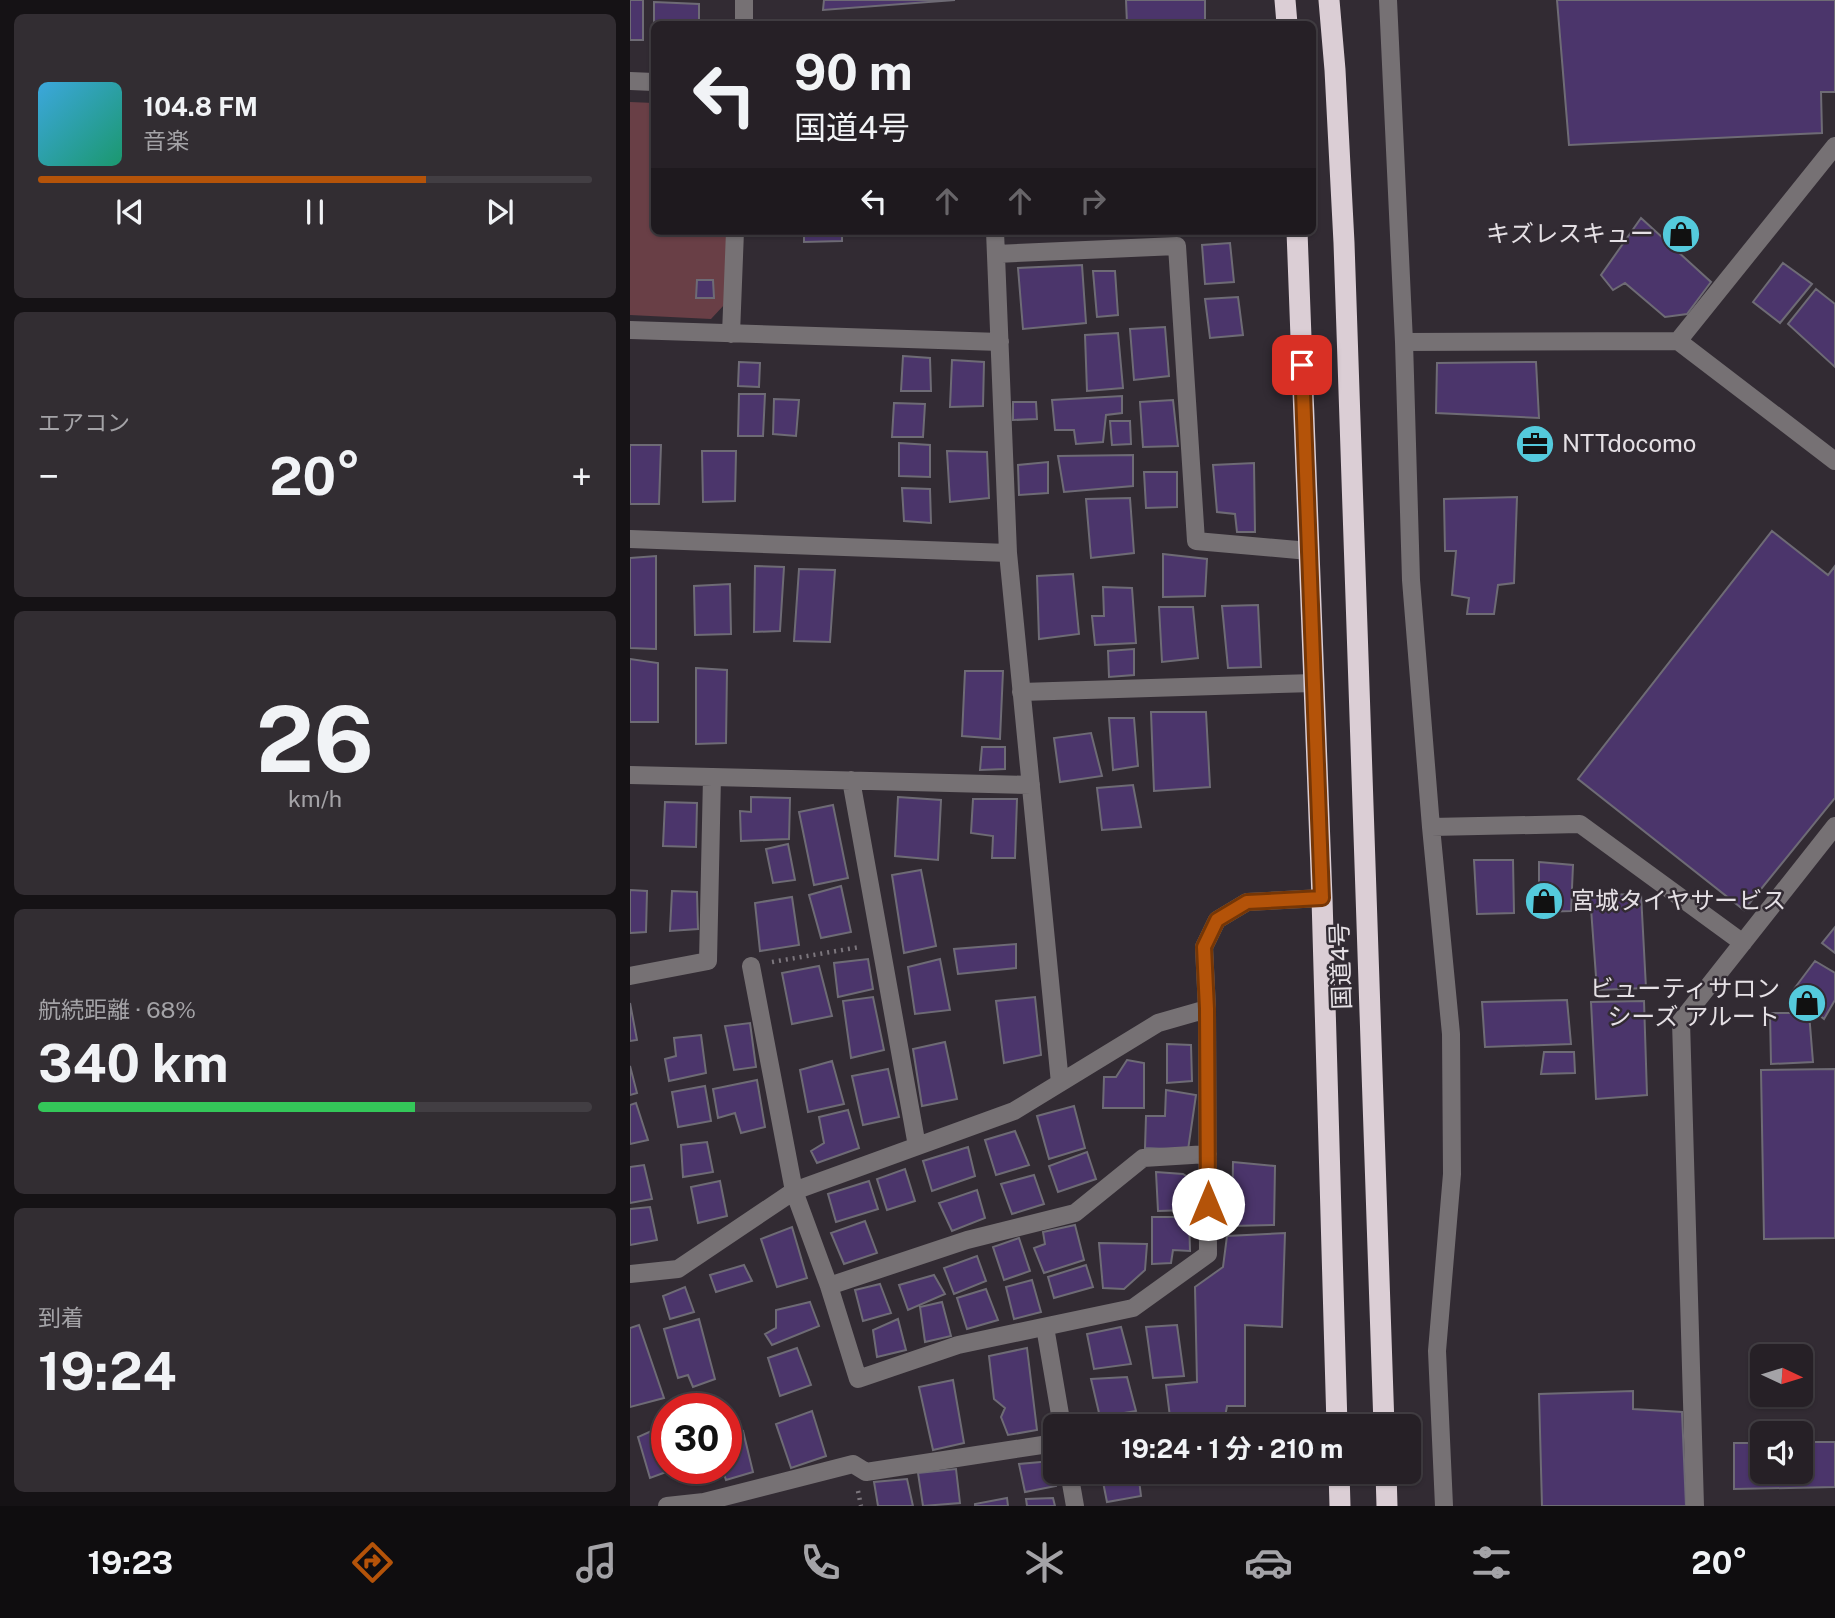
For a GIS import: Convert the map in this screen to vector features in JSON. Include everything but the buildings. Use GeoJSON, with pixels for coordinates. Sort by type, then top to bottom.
{"type":"FeatureCollection","features":[{"type":"Feature","properties":{"kind":"highway"},"geometry":{"type":"LineString","coordinates":[[1285,0],[1287,21]]}},
{"type":"Feature","properties":{"kind":"highway","name":"国道4号"},"geometry":{"type":"LineString","coordinates":[[1329,0],[1344,243],[1384,1414]]}},
{"type":"Feature","properties":{"kind":"highway","name":"国道4号"},"geometry":{"type":"LineString","coordinates":[[1297,235],[1322,898],[1337,1414]]}},
{"type":"Feature","properties":{"kind":"highway"},"geometry":{"type":"LineString","coordinates":[[1339,1484],[1340,1506]]}},
{"type":"Feature","properties":{"kind":"highway"},"geometry":{"type":"LineString","coordinates":[[1386,1484],[1387,1506]]}},
{"type":"Feature","properties":{"kind":"street"},"geometry":{"type":"LineString","coordinates":[[744,0],[744,21]]}},
{"type":"Feature","properties":{"kind":"street"},"geometry":{"type":"LineString","coordinates":[[1388,0],[1404,342],[1411,579],[1451,1034],[1452,1174],[1437,1351],[1444,1506]]}},
{"type":"Feature","properties":{"kind":"street"},"geometry":{"type":"LineString","coordinates":[[630,81],[651,82]]}},
{"type":"Feature","properties":{"kind":"street"},"geometry":{"type":"LineString","coordinates":[[1678,341],[1832,156]]}},
{"type":"Feature","properties":{"kind":"street"},"geometry":{"type":"LineString","coordinates":[[731,334],[735,235]]}},
{"type":"Feature","properties":{"kind":"street"},"geometry":{"type":"LineString","coordinates":[[995,235],[1008,553],[1060,1083]]}},
{"type":"Feature","properties":{"kind":"street"},"geometry":{"type":"LineString","coordinates":[[996,254],[1177,246],[1196,541],[1309,551]]}},
{"type":"Feature","properties":{"kind":"street"},"geometry":{"type":"LineString","coordinates":[[630,330],[1000,342]]}},
{"type":"Feature","properties":{"kind":"street"},"geometry":{"type":"LineString","coordinates":[[1404,342],[1678,341],[1835,461]]}},
{"type":"Feature","properties":{"kind":"street"},"geometry":{"type":"LineString","coordinates":[[630,539],[1008,553]]}},
{"type":"Feature","properties":{"kind":"street"},"geometry":{"type":"LineString","coordinates":[[1021,692],[1314,683]]}},
{"type":"Feature","properties":{"kind":"street"},"geometry":{"type":"LineString","coordinates":[[630,775],[1031,785]]}},
{"type":"Feature","properties":{"kind":"street"},"geometry":{"type":"LineString","coordinates":[[630,976],[708,961],[712,776]]}},
{"type":"Feature","properties":{"kind":"street"},"geometry":{"type":"LineString","coordinates":[[851,780],[917,1146]]}},
{"type":"Feature","properties":{"kind":"street"},"geometry":{"type":"LineString","coordinates":[[1431,827],[1580,824],[1742,943]]}},
{"type":"Feature","properties":{"kind":"street"},"geometry":{"type":"LineString","coordinates":[[1695,1506],[1681,1021],[1835,826]]}},
{"type":"Feature","properties":{"kind":"street"},"geometry":{"type":"LineString","coordinates":[[751,966],[794,1191],[829,1286],[858,1379],[958,1345],[1133,1308],[1208,1254],[1207,1009],[1204,947],[1217,920],[1247,902],[1322,898]]}},
{"type":"Feature","properties":{"kind":"street"},"geometry":{"type":"LineString","coordinates":[[630,1274],[678,1269],[794,1191],[1014,1111],[1158,1023],[1207,1009]]}},
{"type":"Feature","properties":{"kind":"street"},"geometry":{"type":"LineString","coordinates":[[829,1286],[967,1240],[1074,1213],[1143,1158],[1208,1154]]}},
{"type":"Feature","properties":{"kind":"street"},"geometry":{"type":"LineString","coordinates":[[1045,1327],[1060,1414]]}},
{"type":"Feature","properties":{"kind":"street"},"geometry":{"type":"LineString","coordinates":[[667,1506],[704,1502],[853,1464],[866,1472],[1043,1445]]}},
{"type":"Feature","properties":{"kind":"street"},"geometry":{"type":"LineString","coordinates":[[1071,1484],[1075,1506]]}},
{"type":"Feature","properties":{"kind":"path"},"geometry":{"type":"LineString","coordinates":[[751,966],[880,943]]}},
{"type":"Feature","properties":{"kind":"shaded area"},"geometry":{"type":"Polygon","coordinates":[[[630,102],[651,103],[651,235],[727,235],[724,305],[711,319],[630,315],[630,102]]]}},
{"type":"Feature","properties":{"kind":"place","name":"キズレスキュー"},"geometry":{"type":"Point","coordinates":[1681,234]}},
{"type":"Feature","properties":{"kind":"place","name":"NTTdocomo"},"geometry":{"type":"Point","coordinates":[1535,444]}},
{"type":"Feature","properties":{"kind":"place","name":"宮城タイヤサービス"},"geometry":{"type":"Point","coordinates":[1544,901]}},
{"type":"Feature","properties":{"kind":"place","name":"ビューティサロン シーズ アルート"},"geometry":{"type":"Point","coordinates":[1807,1003]}},
{"type":"Feature","properties":{"kind":"route"},"geometry":{"type":"LineString","coordinates":[[1208,1204],[1204,947],[1217,920],[1247,902],[1322,898],[1302,365]]}}]}
